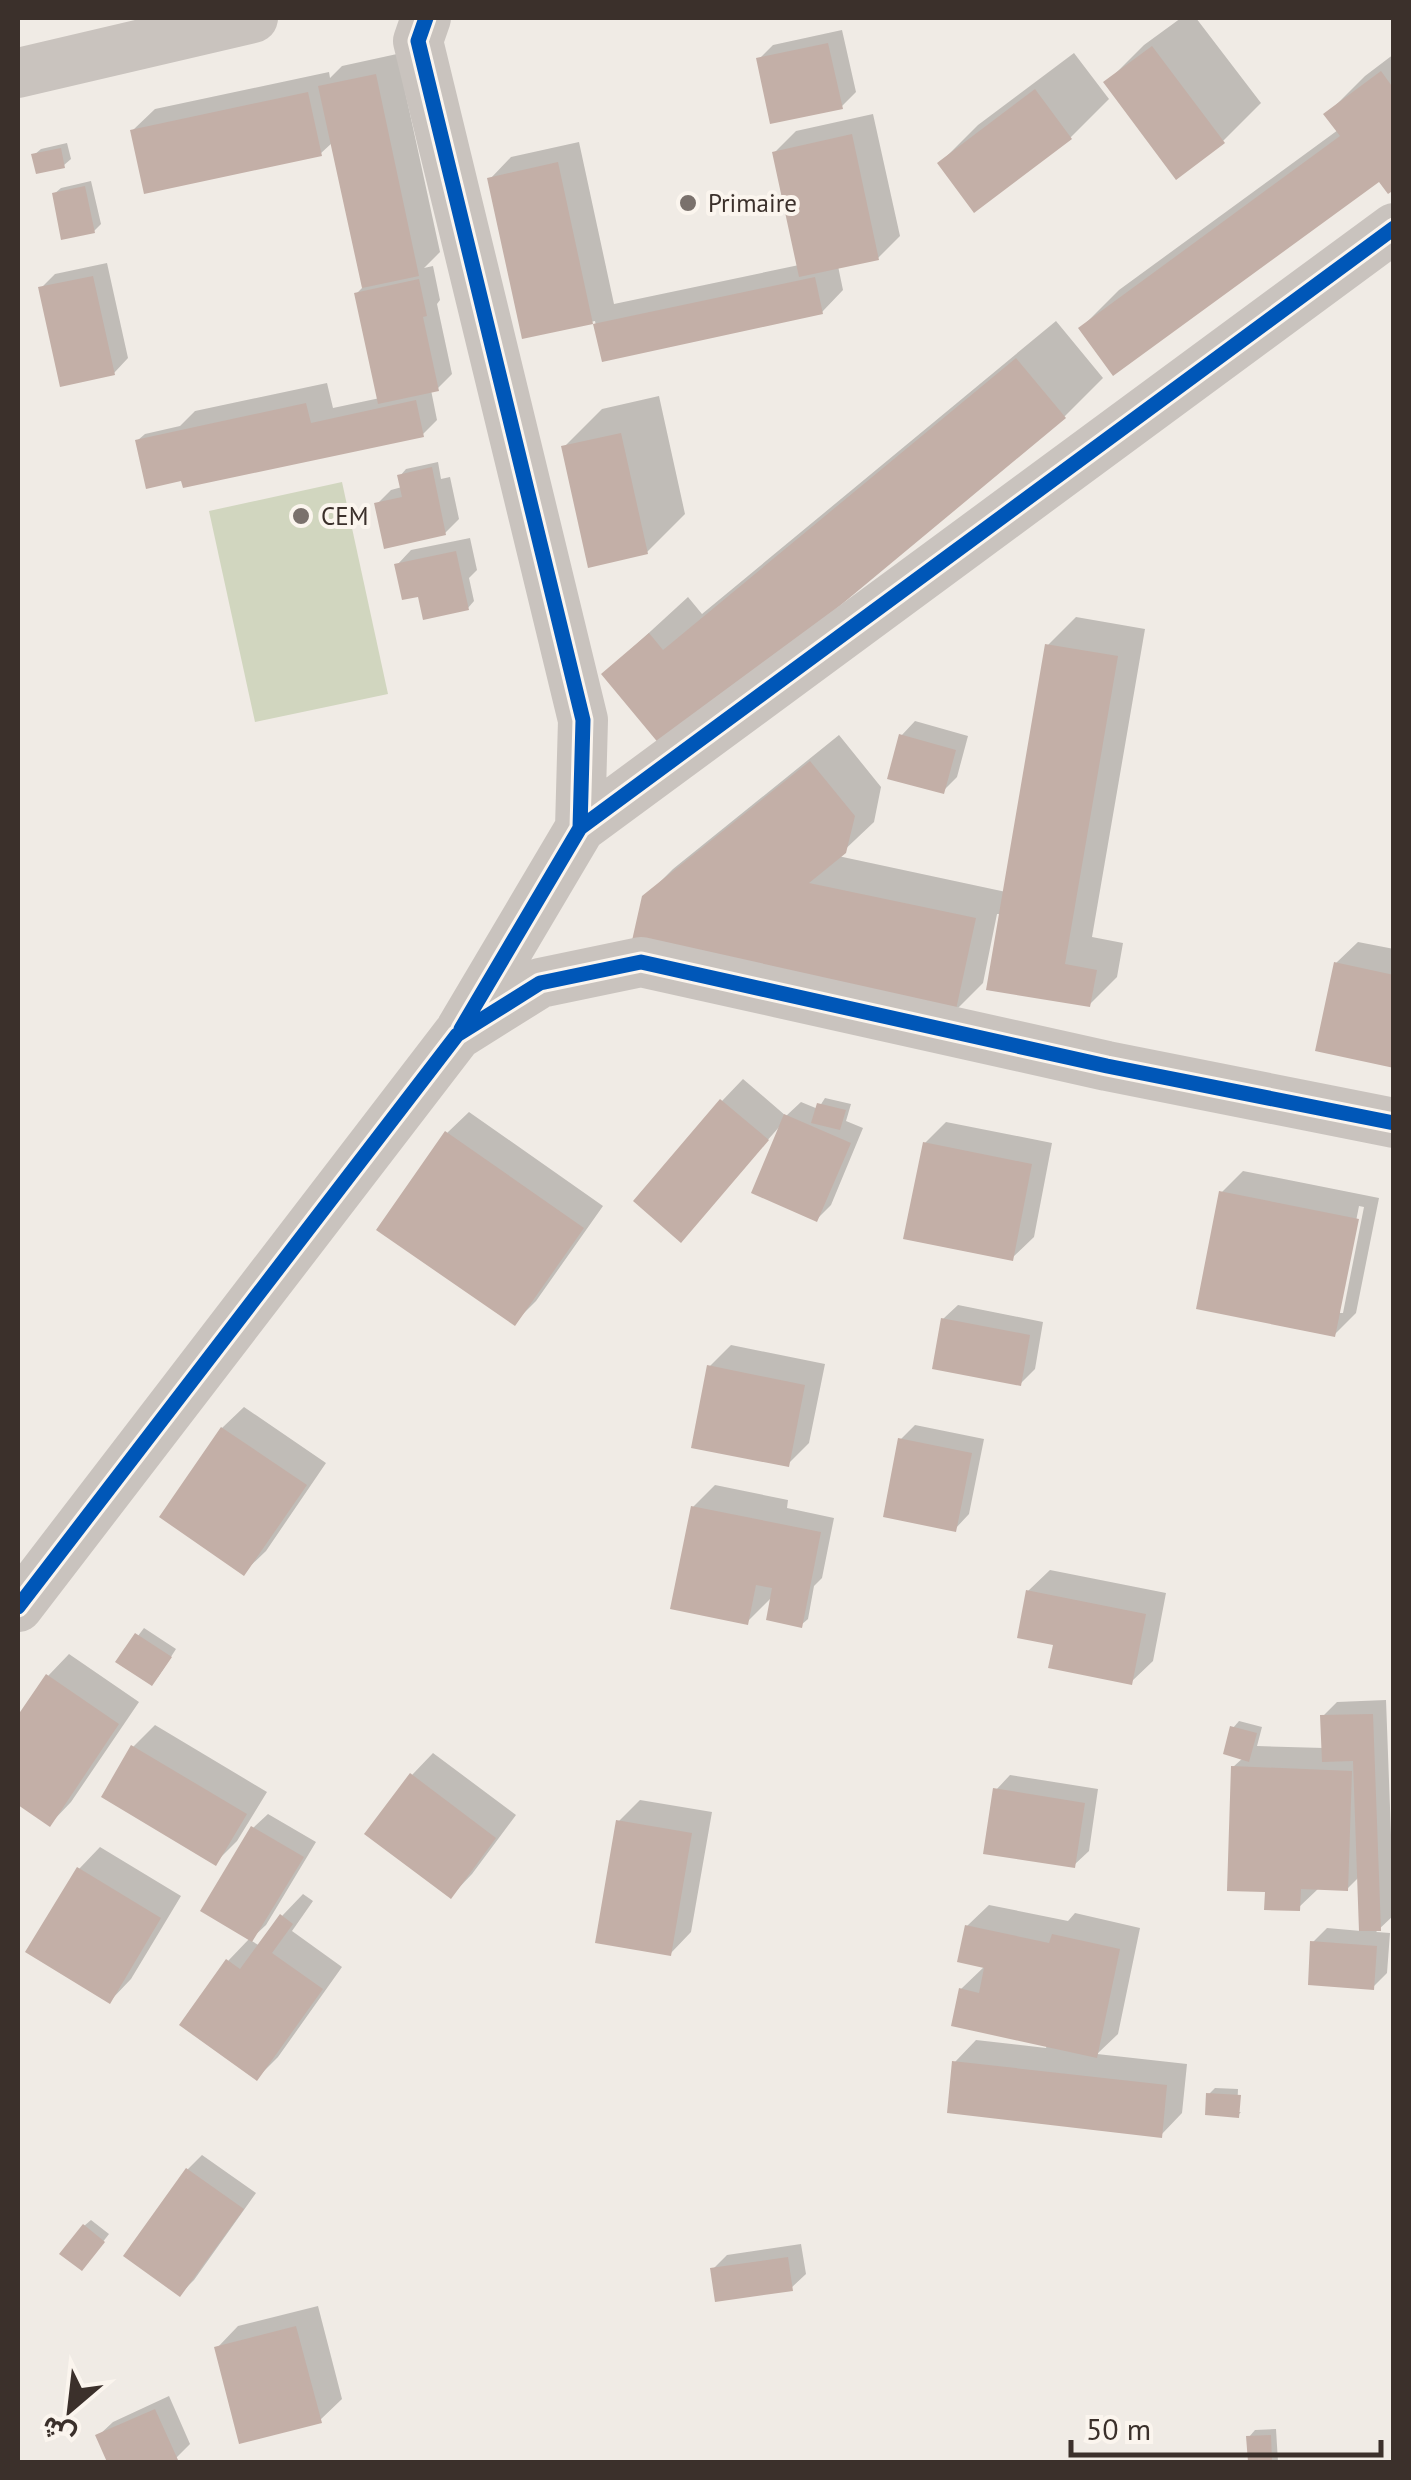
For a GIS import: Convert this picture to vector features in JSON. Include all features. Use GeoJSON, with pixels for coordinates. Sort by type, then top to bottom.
{"type":"FeatureCollection","features":[{"type":"Feature","properties":{"kind":"street"},"geometry":{"type":"LineString","coordinates":[[18,72],[253,18]]}},
{"type":"Feature","properties":{"kind":"street"},"geometry":{"type":"LineString","coordinates":[[426,18],[418,41],[582,720],[580,828]]}},
{"type":"Feature","properties":{"kind":"street"},"geometry":{"type":"LineString","coordinates":[[18,1608],[457,1035],[580,828],[1394,228]]}},
{"type":"Feature","properties":{"kind":"street"},"geometry":{"type":"LineString","coordinates":[[457,1035],[540,983],[641,962],[1107,1066],[1394,1123]]}},
{"type":"Feature","properties":{"kind":"green space"},"geometry":{"type":"Polygon","coordinates":[[[342,482],[388,694],[255,722],[209,511],[342,482]]]}},
{"type":"Feature","properties":{"kind":"building"},"geometry":{"type":"Polygon","coordinates":[[[828,43],[843,109],[770,124],[756,58],[828,43]]]}},
{"type":"Feature","properties":{"kind":"building"},"geometry":{"type":"Polygon","coordinates":[[[1152,46],[1225,143],[1176,180],[1103,82],[1152,46]]]}},
{"type":"Feature","properties":{"kind":"building"},"geometry":{"type":"Polygon","coordinates":[[[1381,71],[1394,89],[1394,190],[1388,194],[1379,182],[1113,376],[1078,328],[1340,136],[1323,114],[1381,71]]]}},
{"type":"Feature","properties":{"kind":"building"},"geometry":{"type":"Polygon","coordinates":[[[376,74],[419,276],[362,288],[318,86],[376,74]]]}},
{"type":"Feature","properties":{"kind":"building"},"geometry":{"type":"Polygon","coordinates":[[[1035,89],[1072,139],[974,213],[937,163],[1035,89]]]}},
{"type":"Feature","properties":{"kind":"building"},"geometry":{"type":"Polygon","coordinates":[[[308,92],[322,156],[144,194],[130,130],[308,92]]]}},
{"type":"Feature","properties":{"kind":"building"},"geometry":{"type":"Polygon","coordinates":[[[852,134],[879,260],[799,277],[772,152],[852,134]]]}},
{"type":"Feature","properties":{"kind":"building"},"geometry":{"type":"Polygon","coordinates":[[[61,148],[65,168],[36,174],[31,154],[61,148]]]}},
{"type":"Feature","properties":{"kind":"building"},"geometry":{"type":"Polygon","coordinates":[[[558,162],[593,324],[522,339],[487,178],[558,162]]]}},
{"type":"Feature","properties":{"kind":"building"},"geometry":{"type":"Polygon","coordinates":[[[85,186],[95,233],[61,240],[52,193],[85,186]]]}},
{"type":"Feature","properties":{"kind":"building"},"geometry":{"type":"Polygon","coordinates":[[[93,276],[115,375],[60,387],[38,287],[93,276]]]}},
{"type":"Feature","properties":{"kind":"building"},"geometry":{"type":"Polygon","coordinates":[[[815,277],[823,314],[602,362],[593,324],[815,277]]]}},
{"type":"Feature","properties":{"kind":"building"},"geometry":{"type":"Polygon","coordinates":[[[419,279],[439,391],[378,404],[354,293],[419,279]]]}},
{"type":"Feature","properties":{"kind":"building"},"geometry":{"type":"Polygon","coordinates":[[[1016,358],[1066,418],[665,751],[601,674],[649,633],[663,650],[1016,358]]]}},
{"type":"Feature","properties":{"kind":"building"},"geometry":{"type":"Polygon","coordinates":[[[416,400],[424,437],[183,488],[181,481],[146,489],[135,440],[306,403],[311,423],[416,400]]]}},
{"type":"Feature","properties":{"kind":"building"},"geometry":{"type":"Polygon","coordinates":[[[621,433],[648,554],[588,568],[561,446],[621,433]]]}},
{"type":"Feature","properties":{"kind":"building"},"geometry":{"type":"Polygon","coordinates":[[[432,467],[446,535],[384,549],[374,503],[402,497],[397,475],[432,467]]]}},
{"type":"Feature","properties":{"kind":"building"},"geometry":{"type":"Polygon","coordinates":[[[456,551],[469,610],[423,620],[418,597],[402,600],[394,564],[456,551]]]}},
{"type":"Feature","properties":{"kind":"building"},"geometry":{"type":"Polygon","coordinates":[[[1045,644],[1118,656],[1065,964],[1097,970],[1090,1007],[986,990],[1045,644]]]}},
{"type":"Feature","properties":{"kind":"building"},"geometry":{"type":"Polygon","coordinates":[[[899,734],[956,750],[944,794],[887,779],[899,734]]]}},
{"type":"Feature","properties":{"kind":"building"},"geometry":{"type":"Polygon","coordinates":[[[810,761],[855,816],[846,853],[809,883],[976,918],[955,1014],[631,945],[642,896],[810,761]]]}},
{"type":"Feature","properties":{"kind":"building"},"geometry":{"type":"Polygon","coordinates":[[[1334,962],[1394,975],[1394,1068],[1315,1051],[1334,962]]]}},
{"type":"Feature","properties":{"kind":"building"},"geometry":{"type":"Polygon","coordinates":[[[720,1099],[769,1140],[681,1243],[633,1201],[720,1099]]]}},
{"type":"Feature","properties":{"kind":"building"},"geometry":{"type":"Polygon","coordinates":[[[817,1103],[846,1110],[840,1130],[811,1123],[817,1103]]]}},
{"type":"Feature","properties":{"kind":"building"},"geometry":{"type":"Polygon","coordinates":[[[784,1114],[851,1143],[817,1222],[751,1193],[784,1114]]]}},
{"type":"Feature","properties":{"kind":"building"},"geometry":{"type":"Polygon","coordinates":[[[445,1131],[584,1228],[515,1326],[376,1230],[445,1131]]]}},
{"type":"Feature","properties":{"kind":"building"},"geometry":{"type":"Polygon","coordinates":[[[923,1142],[1032,1164],[1013,1261],[903,1239],[923,1142]]]}},
{"type":"Feature","properties":{"kind":"building"},"geometry":{"type":"Polygon","coordinates":[[[1219,1191],[1359,1219],[1335,1337],[1196,1309],[1219,1191]]]}},
{"type":"Feature","properties":{"kind":"building"},"geometry":{"type":"Polygon","coordinates":[[[941,1318],[1030,1335],[1021,1386],[932,1369],[941,1318]]]}},
{"type":"Feature","properties":{"kind":"building"},"geometry":{"type":"Polygon","coordinates":[[[707,1365],[805,1385],[789,1467],[691,1448],[707,1365]]]}},
{"type":"Feature","properties":{"kind":"building"},"geometry":{"type":"Polygon","coordinates":[[[221,1427],[307,1485],[244,1576],[159,1517],[221,1427]]]}},
{"type":"Feature","properties":{"kind":"building"},"geometry":{"type":"Polygon","coordinates":[[[898,1438],[972,1453],[956,1532],[883,1517],[898,1438]]]}},
{"type":"Feature","properties":{"kind":"building"},"geometry":{"type":"Polygon","coordinates":[[[691,1506],[821,1532],[802,1628],[766,1620],[772,1588],[756,1585],[748,1625],[670,1609],[691,1506]]]}},
{"type":"Feature","properties":{"kind":"building"},"geometry":{"type":"Polygon","coordinates":[[[1026,1590],[1146,1614],[1132,1685],[1048,1668],[1053,1645],[1017,1638],[1026,1590]]]}},
{"type":"Feature","properties":{"kind":"building"},"geometry":{"type":"Polygon","coordinates":[[[135,1633],[172,1657],[152,1686],[115,1662],[135,1633]]]}},
{"type":"Feature","properties":{"kind":"building"},"geometry":{"type":"Polygon","coordinates":[[[46,1674],[119,1724],[50,1827],[18,1805],[18,1715],[46,1674]]]}},
{"type":"Feature","properties":{"kind":"building"},"geometry":{"type":"Polygon","coordinates":[[[1373,1714],[1381,1931],[1359,1931],[1353,1761],[1322,1762],[1320,1715],[1373,1714]]]}},
{"type":"Feature","properties":{"kind":"building"},"geometry":{"type":"Polygon","coordinates":[[[1230,1726],[1257,1733],[1249,1762],[1223,1754],[1230,1726]]]}},
{"type":"Feature","properties":{"kind":"building"},"geometry":{"type":"Polygon","coordinates":[[[131,1745],[247,1814],[216,1866],[101,1797],[131,1745]]]}},
{"type":"Feature","properties":{"kind":"building"},"geometry":{"type":"Polygon","coordinates":[[[1231,1766],[1352,1771],[1348,1891],[1301,1889],[1300,1911],[1264,1910],[1265,1892],[1227,1891],[1231,1766]]]}},
{"type":"Feature","properties":{"kind":"building"},"geometry":{"type":"Polygon","coordinates":[[[410,1773],[496,1838],[451,1899],[364,1834],[410,1773]]]}},
{"type":"Feature","properties":{"kind":"building"},"geometry":{"type":"Polygon","coordinates":[[[993,1788],[1085,1803],[1075,1868],[983,1854],[993,1788]]]}},
{"type":"Feature","properties":{"kind":"building"},"geometry":{"type":"Polygon","coordinates":[[[616,1820],[692,1833],[671,1956],[595,1943],[616,1820]]]}},
{"type":"Feature","properties":{"kind":"building"},"geometry":{"type":"Polygon","coordinates":[[[251,1826],[304,1857],[252,1942],[200,1911],[251,1826]]]}},
{"type":"Feature","properties":{"kind":"building"},"geometry":{"type":"Polygon","coordinates":[[[77,1867],[161,1918],[110,2004],[25,1952],[77,1867]]]}},
{"type":"Feature","properties":{"kind":"building"},"geometry":{"type":"Polygon","coordinates":[[[280,1914],[293,1924],[272,1953],[323,1989],[257,2081],[179,2025],[226,1959],[240,1969],[280,1914]]]}},
{"type":"Feature","properties":{"kind":"building"},"geometry":{"type":"Polygon","coordinates":[[[965,1925],[1049,1943],[1052,1934],[1120,1949],[1097,2058],[951,2026],[959,1988],[979,1993],[984,1968],[957,1962],[965,1925]]]}},
{"type":"Feature","properties":{"kind":"building"},"geometry":{"type":"Polygon","coordinates":[[[1310,1941],[1377,1946],[1374,1990],[1308,1985],[1310,1941]]]}},
{"type":"Feature","properties":{"kind":"building"},"geometry":{"type":"Polygon","coordinates":[[[952,2061],[1167,2085],[1162,2138],[947,2113],[952,2061]]]}},
{"type":"Feature","properties":{"kind":"building"},"geometry":{"type":"Polygon","coordinates":[[[1206,2093],[1241,2095],[1239,2118],[1205,2115],[1206,2093]]]}},
{"type":"Feature","properties":{"kind":"building"},"geometry":{"type":"Polygon","coordinates":[[[186,2168],[244,2209],[180,2297],[123,2256],[186,2168]]]}},
{"type":"Feature","properties":{"kind":"building"},"geometry":{"type":"Polygon","coordinates":[[[83,2224],[105,2242],[82,2271],[59,2254],[83,2224]]]}},
{"type":"Feature","properties":{"kind":"building"},"geometry":{"type":"Polygon","coordinates":[[[788,2257],[793,2291],[715,2302],[710,2268],[788,2257]]]}},
{"type":"Feature","properties":{"kind":"building"},"geometry":{"type":"Polygon","coordinates":[[[296,2326],[322,2423],[239,2444],[214,2347],[296,2326]]]}},
{"type":"Feature","properties":{"kind":"building"},"geometry":{"type":"Polygon","coordinates":[[[155,2409],[178,2460],[107,2462],[95,2435],[155,2409]]]}},
{"type":"Feature","properties":{"kind":"building"},"geometry":{"type":"Polygon","coordinates":[[[1271,2435],[1272,2462],[1248,2462],[1246,2436],[1271,2435]]]}},
{"type":"Feature","properties":{"kind":"cycle path"},"geometry":{"type":"LineString","coordinates":[[426,18],[418,41],[583,720],[580,828],[461,1029]]}},
{"type":"Feature","properties":{"kind":"cycle path"},"geometry":{"type":"LineString","coordinates":[[580,828],[1394,228]]}},
{"type":"Feature","properties":{"kind":"cycle path"},"geometry":{"type":"LineString","coordinates":[[18,1607],[457,1035],[540,983],[641,962],[1107,1066],[1394,1123]]}},
{"type":"Feature","properties":{"kind":"place","name":"Primaire"},"geometry":{"type":"Point","coordinates":[688,203]}},
{"type":"Feature","properties":{"kind":"place","name":"CEM"},"geometry":{"type":"Point","coordinates":[301,516]}}]}
